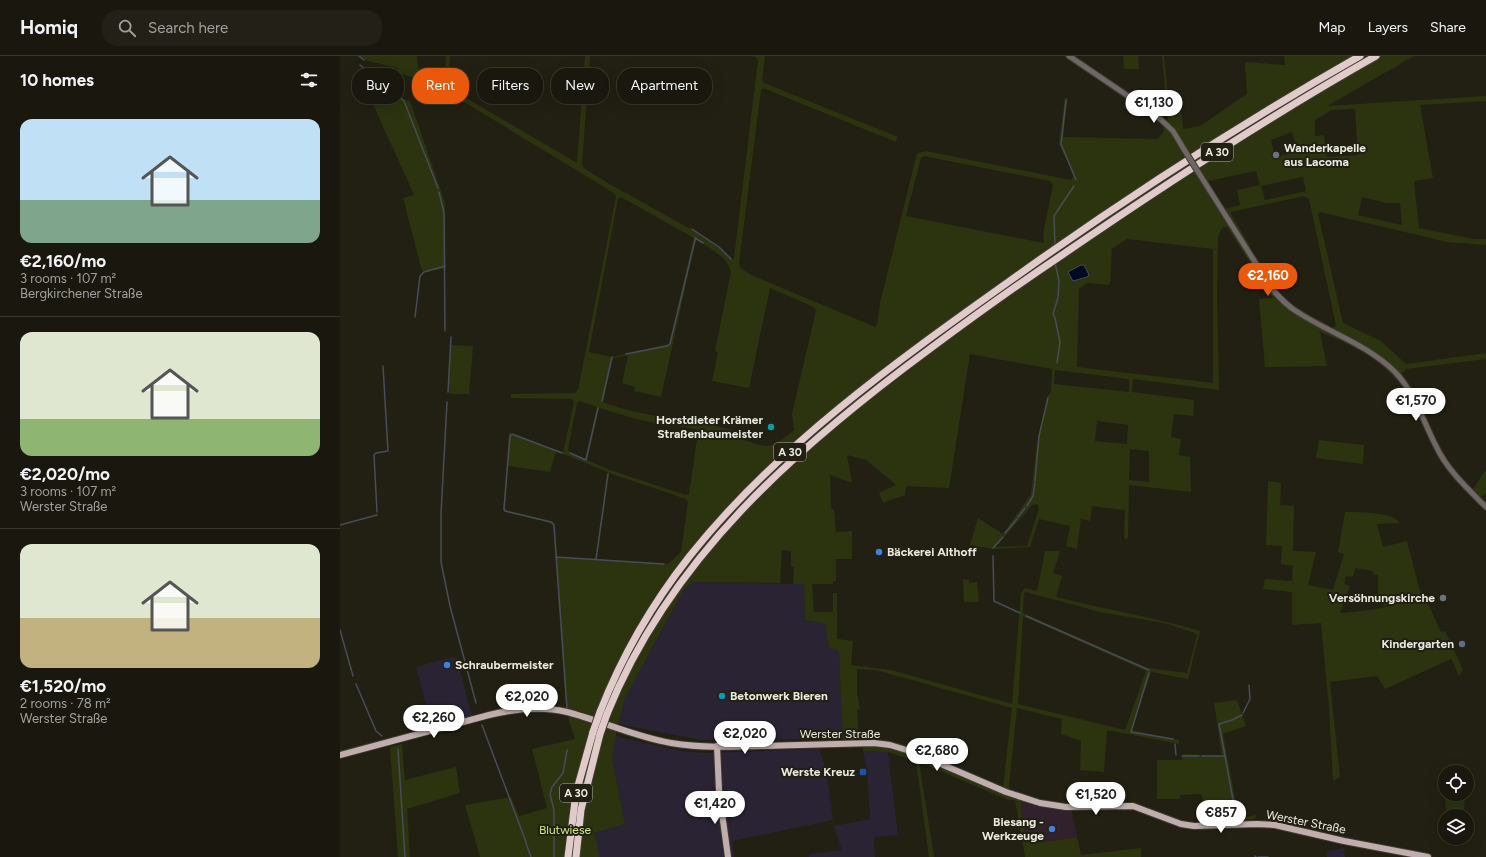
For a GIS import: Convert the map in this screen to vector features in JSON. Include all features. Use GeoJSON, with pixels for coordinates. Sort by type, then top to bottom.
{"type":"FeatureCollection","features":[{"type":"Feature","properties":{"kind":"highway","name":"A 30"},"geometry":{"type":"LineString","coordinates":[[568,857],[576,793],[593,732],[600,712],[623,660],[663,592],[714,527],[758,482],[818,427],[860,393],[942,330],[1047,254],[1165,175],[1360,56]]}},
{"type":"Feature","properties":{"kind":"highway","name":"A 30"},"geometry":{"type":"LineString","coordinates":[[576,857],[583,802],[600,734],[607,714],[628,668],[657,616],[700,557],[753,498],[814,441],[879,388],[1048,264],[1232,142],[1376,56]]}},
{"type":"Feature","properties":{"kind":"main road","name":"Werster Straße"},"geometry":{"type":"LineString","coordinates":[[340,755],[489,715],[525,710],[546,709],[568,713],[633,734],[671,743],[717,746],[855,744],[890,745],[913,752],[1010,794],[1040,803],[1076,807],[1133,806],[1182,824],[1194,826],[1250,824],[1275,825],[1344,841],[1428,857]]}},
{"type":"Feature","properties":{"kind":"main road"},"geometry":{"type":"LineString","coordinates":[[717,746],[719,791],[728,857]]}},
{"type":"Feature","properties":{"kind":"street"},"geometry":{"type":"LineString","coordinates":[[1069,56],[1156,115],[1173,131],[1272,289],[1285,303],[1298,313],[1365,349],[1396,373],[1414,399],[1436,447],[1446,462],[1486,507]]}},
{"type":"Feature","properties":{"kind":"shaded area"},"geometry":{"type":"Polygon","coordinates":[[[693,582],[804,584],[805,620],[826,624],[828,647],[837,650],[839,653],[843,739],[701,740],[618,724],[625,698],[683,591],[693,582]]]}},
{"type":"Feature","properties":{"kind":"shaded area"},"geometry":{"type":"Polygon","coordinates":[[[452,657],[457,658],[472,716],[432,726],[416,667],[452,657]]]}},
{"type":"Feature","properties":{"kind":"shaded area"},"geometry":{"type":"Polygon","coordinates":[[[615,736],[681,751],[706,753],[820,749],[826,771],[833,820],[732,841],[734,857],[600,857],[594,833],[625,823],[612,758],[615,736]]]}},
{"type":"Feature","properties":{"kind":"shaded area"},"geometry":{"type":"Polygon","coordinates":[[[863,751],[888,752],[898,835],[874,837],[875,857],[809,857],[809,854],[842,850],[834,826],[870,819],[867,770],[863,751]]]}},
{"type":"Feature","properties":{"kind":"shaded area"},"geometry":{"type":"Polygon","coordinates":[[[1022,802],[1054,809],[1055,806],[1071,807],[1077,837],[1037,843],[1026,842],[1021,807],[1022,802]]]}},
{"type":"Feature","properties":{"kind":"shaded area"},"geometry":{"type":"Polygon","coordinates":[[[1344,848],[1345,857],[1327,857],[1327,851],[1344,848]]]}},
{"type":"Feature","properties":{"kind":"green space"},"geometry":{"type":"Polygon","coordinates":[[[360,56],[417,56],[418,68],[412,68],[412,77],[404,74],[404,68],[397,68],[365,60],[360,56]]]}},
{"type":"Feature","properties":{"kind":"green space"},"geometry":{"type":"Polygon","coordinates":[[[446,56],[450,56],[449,68],[446,68],[446,56]]]}},
{"type":"Feature","properties":{"kind":"green space"},"geometry":{"type":"Polygon","coordinates":[[[585,56],[590,56],[589,68],[584,68],[585,56]]]}},
{"type":"Feature","properties":{"kind":"green space","name":"Blutwiese"},"geometry":{"type":"Polygon","coordinates":[[[750,56],[765,56],[762,80],[764,83],[898,137],[896,142],[763,88],[761,90],[739,263],[741,268],[751,275],[875,327],[877,325],[880,303],[917,153],[926,151],[1071,180],[1074,175],[1059,144],[1065,97],[1068,99],[1063,137],[1158,139],[1164,131],[1163,128],[1168,123],[1162,56],[1164,56],[1168,95],[1180,95],[1183,129],[1200,126],[1247,94],[1245,62],[1285,65],[1284,56],[1414,56],[1327,106],[1486,96],[1486,101],[1420,105],[1433,178],[1414,181],[1419,228],[1474,239],[1486,239],[1486,245],[1447,242],[1320,212],[1318,214],[1343,323],[1381,341],[1406,364],[1486,353],[1486,359],[1406,369],[1402,373],[1402,377],[1397,380],[1389,371],[1362,351],[1320,332],[1327,366],[1265,367],[1259,299],[1273,298],[1227,227],[1223,227],[1218,235],[1217,297],[1219,390],[1133,379],[1132,392],[1194,400],[1193,416],[1174,414],[1171,437],[1181,439],[1179,455],[1190,457],[1191,492],[1129,485],[1128,539],[1124,538],[1125,510],[1092,506],[1090,521],[1081,519],[1077,549],[1066,546],[1070,526],[1039,519],[1030,547],[993,549],[970,545],[978,518],[1003,534],[1031,494],[1037,443],[1047,397],[1051,392],[1052,369],[970,354],[949,488],[906,486],[905,495],[883,503],[879,493],[896,485],[866,460],[847,455],[852,483],[830,475],[831,509],[834,509],[836,532],[852,531],[852,559],[836,559],[836,581],[833,581],[833,584],[812,584],[814,612],[833,612],[833,593],[837,593],[837,639],[853,641],[851,665],[891,670],[1012,704],[1021,593],[1025,588],[1037,591],[1045,551],[1060,551],[1053,573],[1062,576],[1056,597],[1164,621],[1200,631],[1188,679],[1151,672],[1131,730],[1179,740],[1179,744],[1107,730],[1104,772],[1080,770],[1081,741],[1061,734],[1062,719],[1017,708],[1009,786],[1010,790],[1039,800],[1056,803],[1055,809],[1022,802],[1021,807],[1026,842],[1037,840],[1038,843],[1077,837],[1081,855],[1141,848],[1141,857],[1025,857],[1015,800],[1008,800],[919,762],[934,857],[929,857],[916,761],[888,752],[863,751],[862,742],[888,743],[888,741],[899,743],[1003,788],[1012,708],[876,670],[857,669],[857,693],[860,709],[857,710],[859,743],[843,744],[839,653],[837,650],[828,647],[826,624],[805,620],[804,584],[793,584],[794,567],[791,566],[791,551],[782,550],[780,583],[693,582],[683,591],[625,698],[618,724],[612,758],[625,824],[594,833],[600,857],[480,857],[465,805],[511,797],[519,816],[547,808],[532,749],[575,739],[569,721],[567,707],[566,708],[553,525],[551,523],[503,511],[509,433],[563,452],[574,402],[572,399],[511,398],[511,394],[575,393],[578,390],[616,197],[614,193],[467,104],[469,104],[469,100],[577,163],[581,104],[586,104],[582,164],[584,168],[606,182],[707,238],[732,259],[734,258],[758,60],[756,57],[750,56]],[[1355,109],[1331,110],[1315,120],[1315,136],[1324,135],[1327,157],[1358,155],[1355,109]],[[1292,132],[1271,140],[1275,157],[1298,152],[1292,132]],[[924,156],[921,158],[906,216],[1044,243],[1043,234],[1053,185],[1050,181],[924,156]],[[1256,171],[1208,181],[1225,209],[1240,205],[1237,190],[1260,185],[1256,171]],[[1303,177],[1261,186],[1265,200],[1306,191],[1303,177]],[[1304,196],[1231,212],[1250,246],[1249,247],[1277,290],[1299,310],[1333,328],[1336,325],[1309,199],[1304,196]],[[621,197],[618,198],[589,352],[612,357],[669,344],[694,238],[621,197]],[[1362,197],[1358,215],[1402,225],[1400,203],[1386,203],[1362,197]],[[696,239],[661,397],[634,391],[635,387],[622,383],[628,355],[613,358],[603,402],[620,408],[654,416],[706,424],[740,432],[738,437],[762,446],[773,445],[794,430],[792,414],[816,310],[814,307],[770,288],[749,388],[712,381],[718,352],[715,351],[731,272],[722,257],[696,239]],[[1127,239],[1112,249],[1110,285],[1087,283],[1079,289],[1077,367],[1213,383],[1213,249],[1127,239]],[[1055,370],[1054,384],[1129,392],[1129,379],[1055,370]],[[580,401],[577,403],[568,449],[569,452],[585,459],[597,407],[580,401]],[[599,408],[587,460],[610,470],[686,495],[689,494],[698,432],[696,429],[640,420],[599,408]],[[1097,421],[1095,441],[1127,444],[1128,425],[1097,421]],[[1130,449],[1129,480],[1149,482],[1149,451],[1130,449]],[[556,451],[550,472],[508,466],[506,510],[554,522],[557,557],[593,559],[596,557],[608,472],[556,451]],[[609,473],[597,559],[668,564],[681,552],[688,502],[686,499],[609,473]],[[1037,504],[1032,505],[996,547],[1027,546],[1039,508],[1037,504]],[[1026,592],[1024,593],[1023,613],[1147,668],[1187,673],[1197,635],[1164,623],[1100,612],[1026,592]],[[1023,616],[1018,704],[1125,730],[1146,671],[1023,616]]]}},
{"type":"Feature","properties":{"kind":"green space"},"geometry":{"type":"Polygon","coordinates":[[[1123,56],[1138,56],[1139,69],[1124,69],[1123,56]]]}},
{"type":"Feature","properties":{"kind":"green space"},"geometry":{"type":"Polygon","coordinates":[[[404,99],[410,101],[445,203],[446,269],[422,271],[403,198],[414,195],[373,104],[404,104],[404,99]]]}},
{"type":"Feature","properties":{"kind":"green space"},"geometry":{"type":"Polygon","coordinates":[[[451,345],[473,346],[469,394],[451,394],[448,392],[451,345]]]}},
{"type":"Feature","properties":{"kind":"green space"},"geometry":{"type":"Polygon","coordinates":[[[1319,440],[1364,445],[1363,464],[1316,458],[1319,440]]]}},
{"type":"Feature","properties":{"kind":"green space"},"geometry":{"type":"Polygon","coordinates":[[[1486,469],[1486,493],[1481,497],[1473,489],[1486,469]]]}},
{"type":"Feature","properties":{"kind":"green space"},"geometry":{"type":"Polygon","coordinates":[[[1268,481],[1281,483],[1280,505],[1294,506],[1293,551],[1316,552],[1308,585],[1333,590],[1344,554],[1338,552],[1345,512],[1375,513],[1397,519],[1399,523],[1377,524],[1383,547],[1407,541],[1420,591],[1427,595],[1426,599],[1441,632],[1445,631],[1463,670],[1459,676],[1451,659],[1385,689],[1377,676],[1330,682],[1340,777],[1333,781],[1329,708],[1321,623],[1292,625],[1292,592],[1263,589],[1265,579],[1292,581],[1293,566],[1281,564],[1282,546],[1266,545],[1268,481]],[[1355,568],[1353,577],[1346,576],[1344,584],[1350,586],[1340,613],[1366,611],[1391,605],[1407,598],[1384,606],[1378,594],[1378,575],[1373,574],[1373,571],[1355,568]]]}},
{"type":"Feature","properties":{"kind":"green space"},"geometry":{"type":"Polygon","coordinates":[[[963,579],[969,580],[969,583],[977,582],[979,602],[964,602],[963,579]]]}},
{"type":"Feature","properties":{"kind":"green space"},"geometry":{"type":"Polygon","coordinates":[[[1237,700],[1246,726],[1223,734],[1237,809],[1247,817],[1256,815],[1255,819],[1210,822],[1201,794],[1180,795],[1180,799],[1157,799],[1157,760],[1182,760],[1183,754],[1222,756],[1214,703],[1237,700]]]}},
{"type":"Feature","properties":{"kind":"green space"},"geometry":{"type":"Polygon","coordinates":[[[402,744],[405,780],[456,767],[460,793],[407,809],[410,857],[398,857],[390,747],[402,744]]]}},
{"type":"Feature","properties":{"kind":"green space"},"geometry":{"type":"Polygon","coordinates":[[[1445,801],[1465,801],[1464,809],[1446,809],[1445,801]]]}},
{"type":"Feature","properties":{"kind":"water"},"geometry":{"type":"Polygon","coordinates":[[[1081,265],[1084,265],[1089,275],[1073,281],[1068,272],[1081,265]]]}},
{"type":"Feature","properties":{"kind":"waterway"},"geometry":{"type":"LineString","coordinates":[[359,56],[364,60]]}},
{"type":"Feature","properties":{"kind":"waterway"},"geometry":{"type":"LineString","coordinates":[[360,65],[404,101],[438,188]]}},
{"type":"Feature","properties":{"kind":"waterway"},"geometry":{"type":"LineString","coordinates":[[1066,100],[1061,144],[1076,180]]}},
{"type":"Feature","properties":{"kind":"waterway"},"geometry":{"type":"LineString","coordinates":[[1055,246],[1054,216],[1074,186]]}},
{"type":"Feature","properties":{"kind":"waterway"},"geometry":{"type":"LineString","coordinates":[[439,192],[444,213],[445,331]]}},
{"type":"Feature","properties":{"kind":"waterway"},"geometry":{"type":"LineString","coordinates":[[692,229],[719,247],[731,259]]}},
{"type":"Feature","properties":{"kind":"waterway"},"geometry":{"type":"LineString","coordinates":[[626,354],[667,346],[670,344],[695,238],[703,243]]}},
{"type":"Feature","properties":{"kind":"waterway"},"geometry":{"type":"LineString","coordinates":[[1055,263],[1059,281],[1058,298],[1053,314],[1060,342],[1057,363]]}},
{"type":"Feature","properties":{"kind":"waterway"},"geometry":{"type":"LineString","coordinates":[[415,317],[420,276],[424,272],[445,266]]}},
{"type":"Feature","properties":{"kind":"waterway"},"geometry":{"type":"LineString","coordinates":[[448,392],[451,337]]}},
{"type":"Feature","properties":{"kind":"waterway"},"geometry":{"type":"LineString","coordinates":[[602,401],[612,357]]}},
{"type":"Feature","properties":{"kind":"waterway"},"geometry":{"type":"LineString","coordinates":[[377,512],[374,455],[376,453],[388,451],[383,366]]}},
{"type":"Feature","properties":{"kind":"waterway"},"geometry":{"type":"LineString","coordinates":[[1035,481],[1039,436],[1048,398]]}},
{"type":"Feature","properties":{"kind":"waterway"},"geometry":{"type":"LineString","coordinates":[[447,402],[441,514],[441,562],[450,606],[476,703]]}},
{"type":"Feature","properties":{"kind":"waterway"},"geometry":{"type":"LineString","coordinates":[[570,453],[586,460],[598,408]]}},
{"type":"Feature","properties":{"kind":"waterway"},"geometry":{"type":"LineString","coordinates":[[562,453],[512,434],[510,436],[504,509],[505,511],[551,522],[554,525],[567,708]]}},
{"type":"Feature","properties":{"kind":"waterway"},"geometry":{"type":"LineString","coordinates":[[596,559],[608,474]]}},
{"type":"Feature","properties":{"kind":"waterway"},"geometry":{"type":"LineString","coordinates":[[1027,506],[1033,496],[1035,483]]}},
{"type":"Feature","properties":{"kind":"waterway"},"geometry":{"type":"LineString","coordinates":[[1018,517],[1025,508]]}},
{"type":"Feature","properties":{"kind":"waterway"},"geometry":{"type":"LineString","coordinates":[[340,525],[377,515]]}},
{"type":"Feature","properties":{"kind":"waterway"},"geometry":{"type":"LineString","coordinates":[[1005,533],[1017,519]]}},
{"type":"Feature","properties":{"kind":"waterway"},"geometry":{"type":"LineString","coordinates":[[993,548],[1003,537]]}},
{"type":"Feature","properties":{"kind":"waterway"},"geometry":{"type":"LineString","coordinates":[[993,556],[994,601],[1020,613]]}},
{"type":"Feature","properties":{"kind":"waterway"},"geometry":{"type":"LineString","coordinates":[[556,557],[664,564]]}},
{"type":"Feature","properties":{"kind":"waterway"},"geometry":{"type":"LineString","coordinates":[[1026,616],[1149,670]]}},
{"type":"Feature","properties":{"kind":"waterway"},"geometry":{"type":"LineString","coordinates":[[340,630],[353,676]]}},
{"type":"Feature","properties":{"kind":"waterway"},"geometry":{"type":"LineString","coordinates":[[1149,673],[1131,732],[1173,739]]}},
{"type":"Feature","properties":{"kind":"waterway"},"geometry":{"type":"LineString","coordinates":[[356,684],[376,731],[382,736]]}},
{"type":"Feature","properties":{"kind":"waterway"},"geometry":{"type":"LineString","coordinates":[[1243,713],[1250,699],[1249,685]]}},
{"type":"Feature","properties":{"kind":"waterway"},"geometry":{"type":"LineString","coordinates":[[1225,756],[1219,724],[1242,715]]}},
{"type":"Feature","properties":{"kind":"waterway"},"geometry":{"type":"LineString","coordinates":[[482,725],[526,842]]}},
{"type":"Feature","properties":{"kind":"waterway"},"geometry":{"type":"LineString","coordinates":[[1175,744],[1176,755]]}},
{"type":"Feature","properties":{"kind":"waterway"},"geometry":{"type":"LineString","coordinates":[[398,749],[405,857]]}},
{"type":"Feature","properties":{"kind":"waterway"},"geometry":{"type":"LineString","coordinates":[[554,857],[554,810],[550,794],[552,787],[563,773],[567,750]]}},
{"type":"Feature","properties":{"kind":"waterway"},"geometry":{"type":"LineString","coordinates":[[1182,756],[1199,756]]}},
{"type":"Feature","properties":{"kind":"waterway"},"geometry":{"type":"LineString","coordinates":[[1202,756],[1225,756],[1235,811],[1244,819]]}},
{"type":"Feature","properties":{"kind":"waterway"},"geometry":{"type":"LineString","coordinates":[[526,843],[531,857]]}},
{"type":"Feature","properties":{"kind":"waterway"},"geometry":{"type":"LineString","coordinates":[[1258,857],[1268,857]]}},
{"type":"Feature","properties":{"kind":"place","name":"Wanderkapelle aus Lacoma"},"geometry":{"type":"Point","coordinates":[1276,155]}},
{"type":"Feature","properties":{"kind":"place","name":"Horstdieter Krämer Straßenbaumeister"},"geometry":{"type":"Point","coordinates":[771,427]}},
{"type":"Feature","properties":{"kind":"place","name":"Bäckerei Althoff"},"geometry":{"type":"Point","coordinates":[879,552]}},
{"type":"Feature","properties":{"kind":"place","name":"Versöhnungskirche"},"geometry":{"type":"Point","coordinates":[1443,598]}},
{"type":"Feature","properties":{"kind":"place","name":"Kindergarten"},"geometry":{"type":"Point","coordinates":[1462,644]}},
{"type":"Feature","properties":{"kind":"place","name":"Schraubermeister"},"geometry":{"type":"Point","coordinates":[447,665]}},
{"type":"Feature","properties":{"kind":"place","name":"Betonwerk Bieren"},"geometry":{"type":"Point","coordinates":[722,696]}},
{"type":"Feature","properties":{"kind":"place","name":"Werste Kreuz"},"geometry":{"type":"Point","coordinates":[863,772]}},
{"type":"Feature","properties":{"kind":"place","name":"Biesang - Werkzeuge"},"geometry":{"type":"Point","coordinates":[1052,829]}}]}
